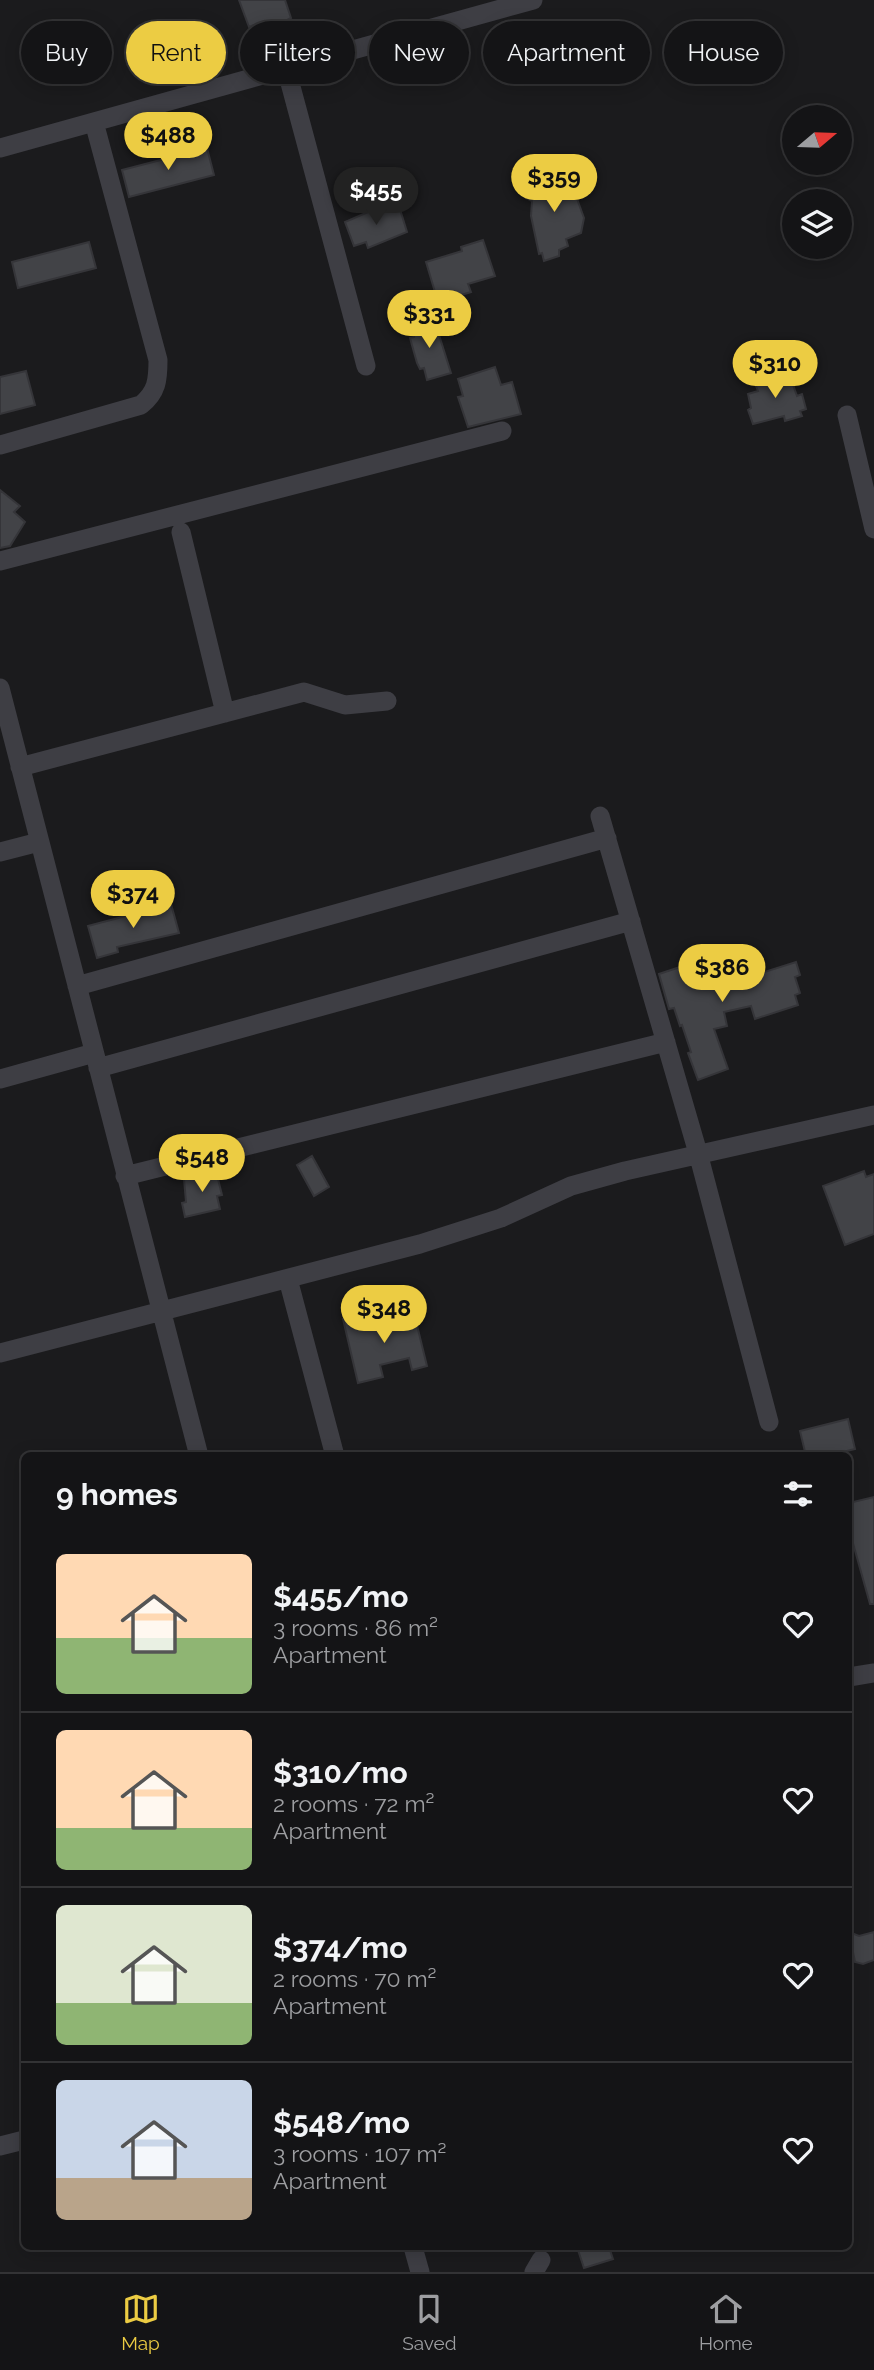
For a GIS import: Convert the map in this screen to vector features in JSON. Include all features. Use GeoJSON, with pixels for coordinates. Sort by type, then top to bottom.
{"type":"FeatureCollection","features":[{"type":"Feature","properties":{"kind":"street"},"geometry":{"type":"LineString","coordinates":[[355,49],[533,0]]}},
{"type":"Feature","properties":{"kind":"street"},"geometry":{"type":"LineString","coordinates":[[0,148],[240,81]]}},
{"type":"Feature","properties":{"kind":"street"},"geometry":{"type":"LineString","coordinates":[[290,84],[366,366]]}},
{"type":"Feature","properties":{"kind":"street"},"geometry":{"type":"LineString","coordinates":[[0,445],[141,405],[152,396],[158,380],[158,360],[94,122]]}},
{"type":"Feature","properties":{"kind":"street"},"geometry":{"type":"LineString","coordinates":[[847,415],[874,529]]}},
{"type":"Feature","properties":{"kind":"street"},"geometry":{"type":"LineString","coordinates":[[0,561],[502,430]]}},
{"type":"Feature","properties":{"kind":"street"},"geometry":{"type":"LineString","coordinates":[[181,532],[225,713]]}},
{"type":"Feature","properties":{"kind":"street"},"geometry":{"type":"LineString","coordinates":[[0,688],[199,1452]]}},
{"type":"Feature","properties":{"kind":"street"},"geometry":{"type":"LineString","coordinates":[[20,767],[303,692],[345,705],[387,701]]}},
{"type":"Feature","properties":{"kind":"street"},"geometry":{"type":"LineString","coordinates":[[600,816],[698,1153],[769,1422]]}},
{"type":"Feature","properties":{"kind":"street"},"geometry":{"type":"LineString","coordinates":[[77,986],[607,838]]}},
{"type":"Feature","properties":{"kind":"street"},"geometry":{"type":"LineString","coordinates":[[0,852],[40,842]]}},
{"type":"Feature","properties":{"kind":"street"},"geometry":{"type":"LineString","coordinates":[[0,1079],[96,1060],[631,921]]}},
{"type":"Feature","properties":{"kind":"street"},"geometry":{"type":"LineString","coordinates":[[125,1176],[666,1042]]}},
{"type":"Feature","properties":{"kind":"street"},"geometry":{"type":"LineString","coordinates":[[0,1353],[459,1233],[501,1218],[571,1186],[698,1153],[874,1115]]}},
{"type":"Feature","properties":{"kind":"street"},"geometry":{"type":"LineString","coordinates":[[288,1279],[334,1452]]}},
{"type":"Feature","properties":{"kind":"street"},"geometry":{"type":"LineString","coordinates":[[852,1677],[874,1673]]}},
{"type":"Feature","properties":{"kind":"street"},"geometry":{"type":"LineString","coordinates":[[0,2146],[21,2141]]}},
{"type":"Feature","properties":{"kind":"street"},"geometry":{"type":"LineString","coordinates":[[414,2250],[420,2272]]}},
{"type":"Feature","properties":{"kind":"building"},"geometry":{"type":"Polygon","coordinates":[[[239,0],[285,0],[291,18],[285,21],[247,21],[239,0]]]}},
{"type":"Feature","properties":{"kind":"building"},"geometry":{"type":"Polygon","coordinates":[[[207,148],[214,175],[129,197],[122,170],[207,148]]]}},
{"type":"Feature","properties":{"kind":"building"},"geometry":{"type":"Polygon","coordinates":[[[561,174],[572,185],[584,218],[581,233],[566,239],[568,246],[559,250],[559,256],[544,261],[542,253],[539,254],[531,216],[532,201],[526,198],[531,182],[561,174]]]}},
{"type":"Feature","properties":{"kind":"building"},"geometry":{"type":"Polygon","coordinates":[[[399,206],[407,232],[368,248],[366,242],[354,246],[345,222],[375,209],[376,213],[399,206]]]}},
{"type":"Feature","properties":{"kind":"building"},"geometry":{"type":"Polygon","coordinates":[[[483,240],[495,276],[468,284],[471,292],[438,302],[426,262],[462,251],[461,247],[483,240]]]}},
{"type":"Feature","properties":{"kind":"building"},"geometry":{"type":"Polygon","coordinates":[[[89,242],[96,268],[18,288],[12,262],[89,242]]]}},
{"type":"Feature","properties":{"kind":"building"},"geometry":{"type":"Polygon","coordinates":[[[434,319],[451,373],[427,380],[424,368],[420,369],[417,363],[410,338],[414,337],[411,326],[434,319]]]}},
{"type":"Feature","properties":{"kind":"building"},"geometry":{"type":"Polygon","coordinates":[[[495,367],[501,385],[512,382],[521,414],[468,427],[458,397],[463,396],[458,379],[495,367]]]}},
{"type":"Feature","properties":{"kind":"building"},"geometry":{"type":"Polygon","coordinates":[[[26,371],[35,405],[0,414],[0,377],[26,371]]]}},
{"type":"Feature","properties":{"kind":"building"},"geometry":{"type":"Polygon","coordinates":[[[777,375],[778,381],[790,376],[797,396],[802,394],[806,409],[800,411],[802,416],[785,421],[784,416],[753,424],[748,410],[751,408],[748,394],[758,391],[754,381],[777,375]]]}},
{"type":"Feature","properties":{"kind":"building"},"geometry":{"type":"Polygon","coordinates":[[[0,490],[20,506],[14,512],[25,522],[10,546],[0,548],[0,490]]]}},
{"type":"Feature","properties":{"kind":"building"},"geometry":{"type":"Polygon","coordinates":[[[171,904],[179,933],[117,947],[118,952],[97,958],[88,926],[171,904]]]}},
{"type":"Feature","properties":{"kind":"building"},"geometry":{"type":"Polygon","coordinates":[[[713,956],[726,984],[796,962],[800,975],[795,977],[800,993],[795,995],[798,1005],[755,1019],[751,1006],[724,1012],[727,1026],[714,1029],[728,1069],[698,1080],[682,1025],[680,1026],[674,1008],[669,1009],[659,974],[713,956]]]}},
{"type":"Feature","properties":{"kind":"building"},"geometry":{"type":"Polygon","coordinates":[[[312,1156],[329,1187],[314,1196],[297,1165],[312,1156]]]}},
{"type":"Feature","properties":{"kind":"building"},"geometry":{"type":"Polygon","coordinates":[[[216,1171],[222,1195],[217,1196],[220,1209],[185,1217],[182,1203],[186,1202],[184,1179],[216,1171]]]}},
{"type":"Feature","properties":{"kind":"building"},"geometry":{"type":"Polygon","coordinates":[[[864,1171],[866,1177],[874,1174],[874,1234],[845,1245],[823,1186],[864,1171]]]}},
{"type":"Feature","properties":{"kind":"building"},"geometry":{"type":"Polygon","coordinates":[[[414,1313],[427,1366],[412,1370],[409,1358],[380,1365],[383,1377],[358,1383],[343,1319],[358,1315],[361,1326],[414,1313]]]}},
{"type":"Feature","properties":{"kind":"building"},"geometry":{"type":"Polygon","coordinates":[[[848,1419],[855,1449],[843,1452],[805,1452],[800,1431],[848,1419]]]}},
{"type":"Feature","properties":{"kind":"building"},"geometry":{"type":"Polygon","coordinates":[[[874,1497],[874,1604],[870,1604],[852,1540],[852,1502],[874,1497]]]}},
{"type":"Feature","properties":{"kind":"building"},"geometry":{"type":"Polygon","coordinates":[[[874,1932],[874,1960],[863,1964],[855,1962],[852,1933],[859,1936],[874,1932]]]}},
{"type":"Feature","properties":{"kind":"building"},"geometry":{"type":"Polygon","coordinates":[[[578,2250],[610,2250],[613,2259],[584,2268],[578,2250]]]}}]}
